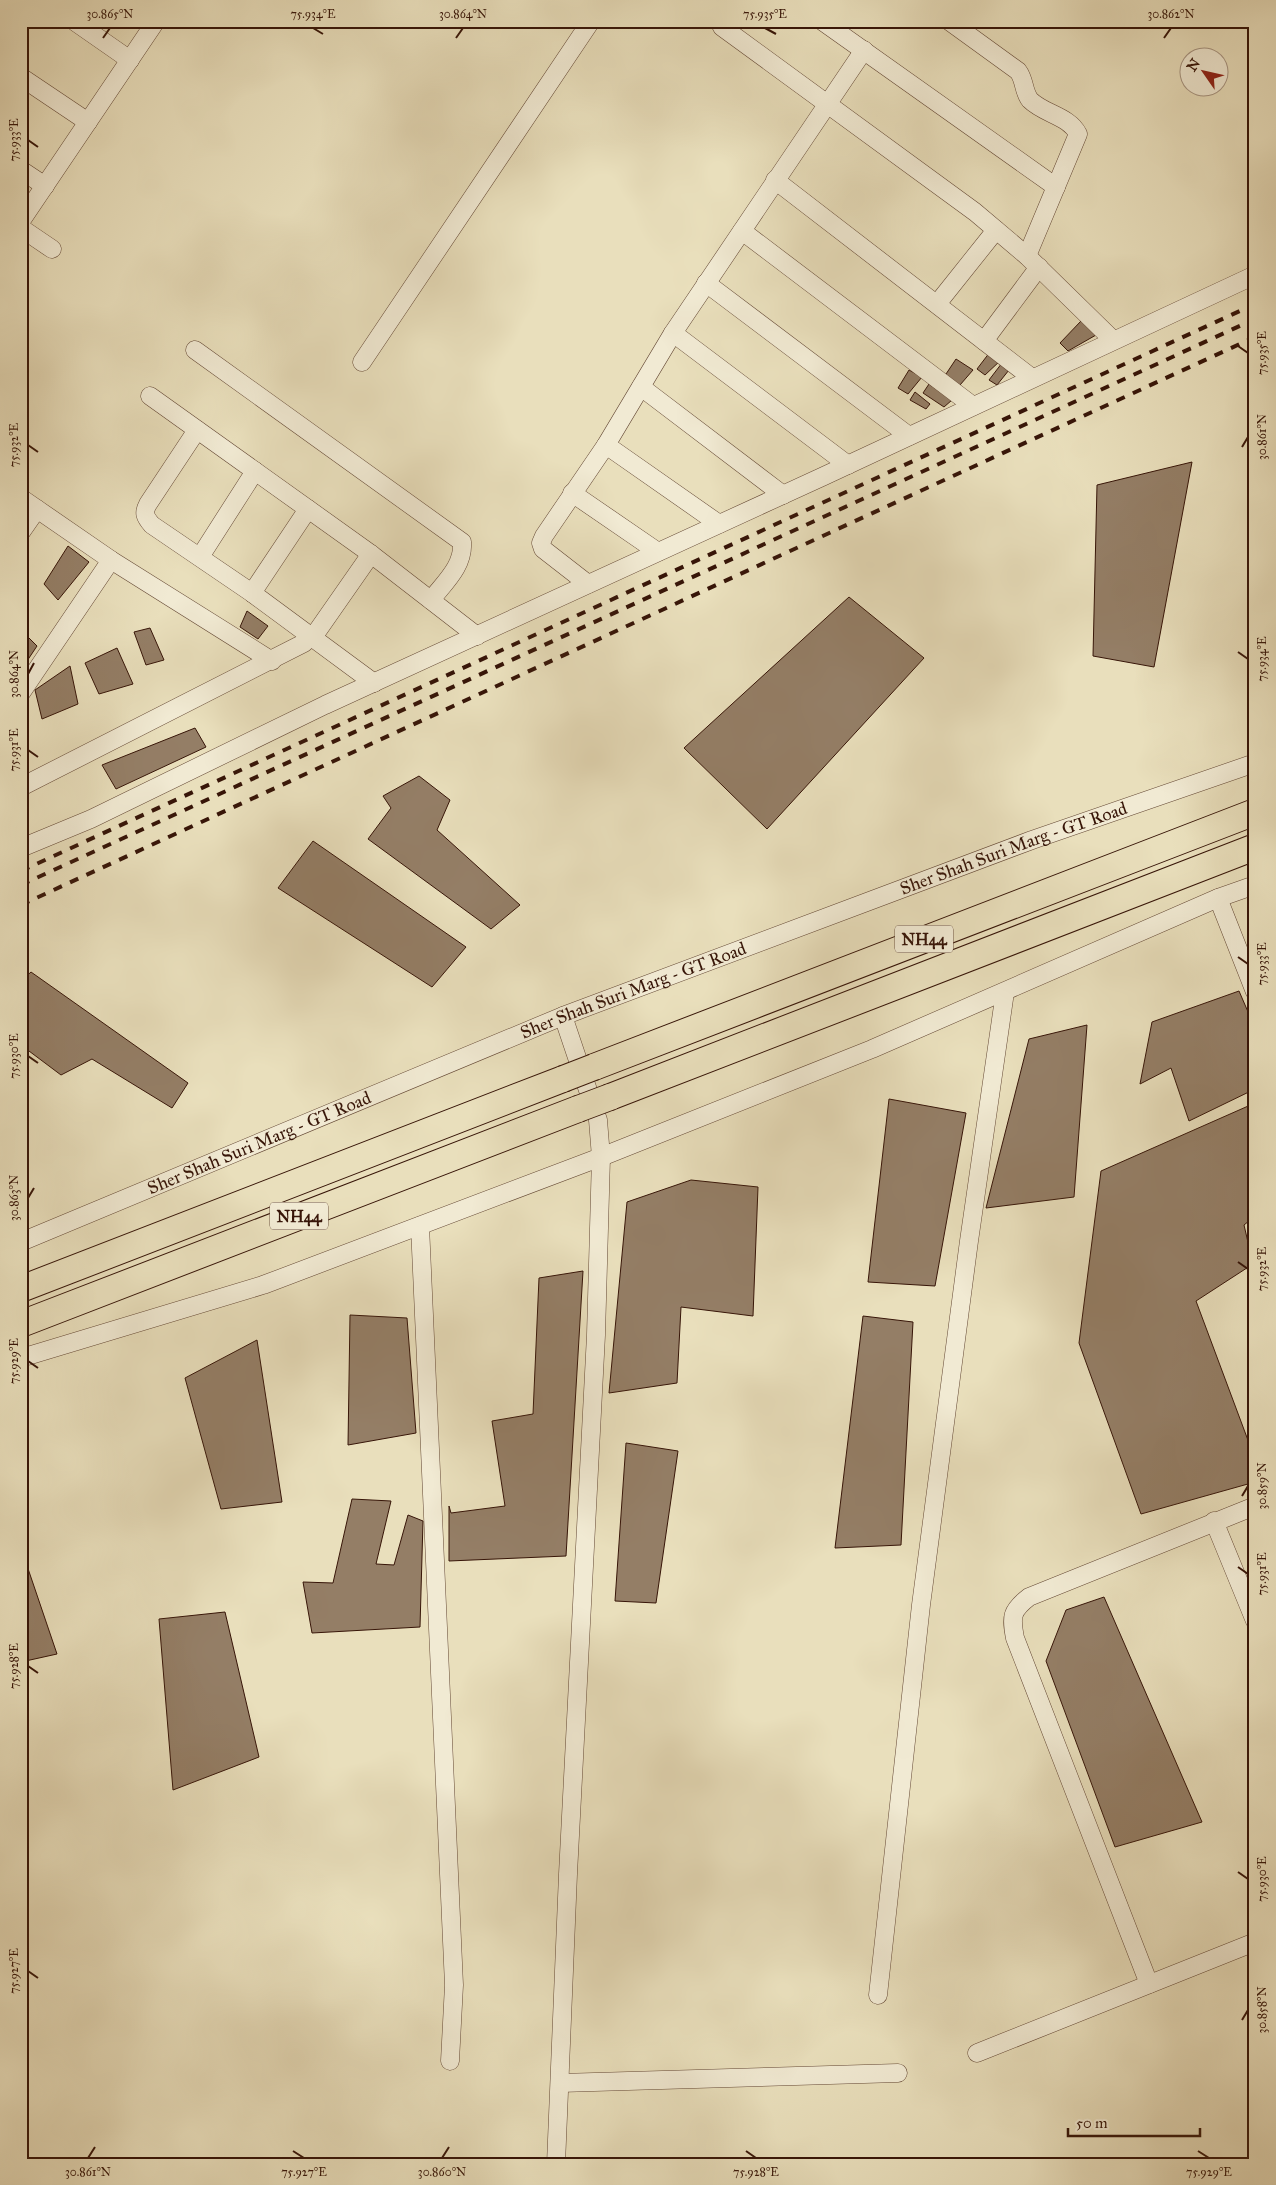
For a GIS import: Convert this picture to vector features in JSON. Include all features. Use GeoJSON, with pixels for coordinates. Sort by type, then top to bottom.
{"type":"FeatureCollection","features":[{"type":"Feature","properties":{"kind":"highway","name":"NH44"},"geometry":{"type":"LineString","coordinates":[[21,1289],[1255,812]]}},
{"type":"Feature","properties":{"kind":"highway","name":"NH44"},"geometry":{"type":"LineString","coordinates":[[21,1324],[1255,847]]}},
{"type":"Feature","properties":{"kind":"street"},"geometry":{"type":"LineString","coordinates":[[74,21],[130,60]]}},
{"type":"Feature","properties":{"kind":"street"},"geometry":{"type":"LineString","coordinates":[[52,249],[22,230],[45,186],[156,21]]}},
{"type":"Feature","properties":{"kind":"street"},"geometry":{"type":"LineString","coordinates":[[362,362],[591,21]]}},
{"type":"Feature","properties":{"kind":"street"},"geometry":{"type":"LineString","coordinates":[[719,21],[722,27],[975,212],[1033,262],[1113,340]]}},
{"type":"Feature","properties":{"kind":"street"},"geometry":{"type":"LineString","coordinates":[[822,21],[1056,187]]}},
{"type":"Feature","properties":{"kind":"street"},"geometry":{"type":"LineString","coordinates":[[949,21],[1018,71],[1023,77],[1026,94],[1031,101],[1075,129],[1078,134],[1077,141],[1056,187],[1033,262],[984,341]]}},
{"type":"Feature","properties":{"kind":"street"},"geometry":{"type":"LineString","coordinates":[[588,584],[543,549],[541,543],[544,536],[606,445],[673,333],[864,50]]}},
{"type":"Feature","properties":{"kind":"street"},"geometry":{"type":"LineString","coordinates":[[21,76],[88,122]]}},
{"type":"Feature","properties":{"kind":"street"},"geometry":{"type":"LineString","coordinates":[[21,170],[45,186]]}},
{"type":"Feature","properties":{"kind":"street"},"geometry":{"type":"LineString","coordinates":[[775,180],[1032,378]]}},
{"type":"Feature","properties":{"kind":"street"},"geometry":{"type":"LineString","coordinates":[[937,304],[996,230]]}},
{"type":"Feature","properties":{"kind":"street"},"geometry":{"type":"LineString","coordinates":[[742,231],[973,406]]}},
{"type":"Feature","properties":{"kind":"street"},"geometry":{"type":"LineString","coordinates":[[23,843],[91,819],[374,683],[784,495],[1255,275]]}},
{"type":"Feature","properties":{"kind":"street"},"geometry":{"type":"LineString","coordinates":[[706,283],[909,436]]}},
{"type":"Feature","properties":{"kind":"street"},"geometry":{"type":"LineString","coordinates":[[673,333],[848,465]]}},
{"type":"Feature","properties":{"kind":"street"},"geometry":{"type":"LineString","coordinates":[[195,350],[462,542],[460,561],[431,600]]}},
{"type":"Feature","properties":{"kind":"street"},"geometry":{"type":"LineString","coordinates":[[641,388],[784,495]]}},
{"type":"Feature","properties":{"kind":"street"},"geometry":{"type":"LineString","coordinates":[[150,396],[371,554],[477,636]]}},
{"type":"Feature","properties":{"kind":"street"},"geometry":{"type":"LineString","coordinates":[[197,430],[144,511],[145,517],[152,525],[252,593],[374,683]]}},
{"type":"Feature","properties":{"kind":"street"},"geometry":{"type":"LineString","coordinates":[[606,445],[719,524]]}},
{"type":"Feature","properties":{"kind":"street"},"geometry":{"type":"LineString","coordinates":[[200,557],[255,471]]}},
{"type":"Feature","properties":{"kind":"street"},"geometry":{"type":"LineString","coordinates":[[572,494],[658,552]]}},
{"type":"Feature","properties":{"kind":"street"},"geometry":{"type":"LineString","coordinates":[[21,498],[111,560],[272,661]]}},
{"type":"Feature","properties":{"kind":"street"},"geometry":{"type":"LineString","coordinates":[[21,532],[37,508]]}},
{"type":"Feature","properties":{"kind":"street"},"geometry":{"type":"LineString","coordinates":[[252,593],[308,510]]}},
{"type":"Feature","properties":{"kind":"street"},"geometry":{"type":"LineString","coordinates":[[21,786],[272,661],[312,638],[371,554]]}},
{"type":"Feature","properties":{"kind":"street"},"geometry":{"type":"LineString","coordinates":[[21,693],[111,560]]}},
{"type":"Feature","properties":{"kind":"street","name":"Sher Shah Suri Marg - GT Road"},"geometry":{"type":"LineString","coordinates":[[21,1242],[562,1016],[1032,840],[1255,763]]}},
{"type":"Feature","properties":{"kind":"street"},"geometry":{"type":"LineString","coordinates":[[21,1358],[263,1285],[601,1157],[872,1049],[1218,898],[1255,885]]}},
{"type":"Feature","properties":{"kind":"street"},"geometry":{"type":"LineString","coordinates":[[1218,898],[1255,992]]}},
{"type":"Feature","properties":{"kind":"street"},"geometry":{"type":"LineString","coordinates":[[878,1995],[921,1605],[969,1242],[1005,992]]}},
{"type":"Feature","properties":{"kind":"street"},"geometry":{"type":"LineString","coordinates":[[556,2164],[571,1815],[596,1335],[601,1157],[598,1120],[562,1016]]}},
{"type":"Feature","properties":{"kind":"street"},"geometry":{"type":"LineString","coordinates":[[420,1226],[454,1985],[450,2061]]}},
{"type":"Feature","properties":{"kind":"street"},"geometry":{"type":"LineString","coordinates":[[1149,1984],[1015,1638],[1012,1620],[1016,1607],[1029,1597],[1255,1506]]}},
{"type":"Feature","properties":{"kind":"street"},"geometry":{"type":"LineString","coordinates":[[1214,1521],[1255,1621]]}},
{"type":"Feature","properties":{"kind":"street"},"geometry":{"type":"LineString","coordinates":[[977,2053],[1255,1942]]}},
{"type":"Feature","properties":{"kind":"street"},"geometry":{"type":"LineString","coordinates":[[560,2083],[898,2073]]}},
{"type":"Feature","properties":{"kind":"building"},"geometry":{"type":"Polygon","coordinates":[[[1081,321],[1096,335],[1068,351],[1060,343],[1081,321]]]}},
{"type":"Feature","properties":{"kind":"building"},"geometry":{"type":"Polygon","coordinates":[[[990,352],[1001,360],[985,375],[977,369],[990,352]]]}},
{"type":"Feature","properties":{"kind":"building"},"geometry":{"type":"Polygon","coordinates":[[[956,359],[973,370],[960,385],[944,377],[956,359]]]}},
{"type":"Feature","properties":{"kind":"building"},"geometry":{"type":"Polygon","coordinates":[[[1002,363],[1009,370],[997,385],[989,380],[1002,363]]]}},
{"type":"Feature","properties":{"kind":"building"},"geometry":{"type":"Polygon","coordinates":[[[909,370],[922,377],[908,394],[898,388],[909,370]]]}},
{"type":"Feature","properties":{"kind":"building"},"geometry":{"type":"Polygon","coordinates":[[[929,384],[952,400],[944,407],[923,393],[929,384]]]}},
{"type":"Feature","properties":{"kind":"building"},"geometry":{"type":"Polygon","coordinates":[[[915,392],[930,404],[926,409],[910,400],[915,392]]]}},
{"type":"Feature","properties":{"kind":"building"},"geometry":{"type":"Polygon","coordinates":[[[1192,462],[1154,667],[1093,656],[1097,485],[1192,462]]]}},
{"type":"Feature","properties":{"kind":"building"},"geometry":{"type":"Polygon","coordinates":[[[68,546],[89,562],[58,600],[44,584],[68,546]]]}},
{"type":"Feature","properties":{"kind":"building"},"geometry":{"type":"Polygon","coordinates":[[[849,597],[924,658],[767,829],[684,748],[849,597]]]}},
{"type":"Feature","properties":{"kind":"building"},"geometry":{"type":"Polygon","coordinates":[[[247,611],[268,626],[258,639],[240,627],[247,611]]]}},
{"type":"Feature","properties":{"kind":"building"},"geometry":{"type":"Polygon","coordinates":[[[150,628],[164,660],[146,665],[134,632],[150,628]]]}},
{"type":"Feature","properties":{"kind":"building"},"geometry":{"type":"Polygon","coordinates":[[[21,630],[37,646],[21,670],[21,630]]]}},
{"type":"Feature","properties":{"kind":"building"},"geometry":{"type":"Polygon","coordinates":[[[117,648],[133,684],[99,694],[85,663],[117,648]]]}},
{"type":"Feature","properties":{"kind":"building"},"geometry":{"type":"Polygon","coordinates":[[[70,666],[78,704],[42,719],[35,690],[70,666]]]}},
{"type":"Feature","properties":{"kind":"building"},"geometry":{"type":"Polygon","coordinates":[[[195,728],[206,747],[116,789],[102,765],[195,728]]]}},
{"type":"Feature","properties":{"kind":"building"},"geometry":{"type":"Polygon","coordinates":[[[419,776],[450,800],[437,830],[520,905],[491,929],[368,839],[391,808],[383,796],[419,776]]]}},
{"type":"Feature","properties":{"kind":"building"},"geometry":{"type":"Polygon","coordinates":[[[313,841],[466,947],[432,987],[278,888],[313,841]]]}},
{"type":"Feature","properties":{"kind":"building"},"geometry":{"type":"Polygon","coordinates":[[[31,972],[188,1083],[172,1108],[92,1059],[61,1075],[21,1045],[21,981],[31,972]]]}},
{"type":"Feature","properties":{"kind":"building"},"geometry":{"type":"Polygon","coordinates":[[[1239,991],[1255,1028],[1255,1089],[1189,1121],[1171,1068],[1140,1084],[1152,1022],[1239,991]]]}},
{"type":"Feature","properties":{"kind":"building"},"geometry":{"type":"Polygon","coordinates":[[[1087,1025],[1074,1197],[986,1208],[1029,1039],[1087,1025]]]}},
{"type":"Feature","properties":{"kind":"building"},"geometry":{"type":"Polygon","coordinates":[[[889,1099],[966,1113],[935,1286],[868,1282],[889,1099]]]}},
{"type":"Feature","properties":{"kind":"building"},"geometry":{"type":"Polygon","coordinates":[[[1255,1103],[1255,1216],[1244,1225],[1253,1264],[1196,1301],[1255,1459],[1255,1482],[1141,1514],[1079,1343],[1101,1171],[1255,1103]]]}},
{"type":"Feature","properties":{"kind":"building"},"geometry":{"type":"Polygon","coordinates":[[[691,1180],[758,1187],[753,1316],[681,1307],[677,1383],[609,1393],[627,1202],[691,1180]]]}},
{"type":"Feature","properties":{"kind":"building"},"geometry":{"type":"Polygon","coordinates":[[[583,1271],[566,1556],[449,1561],[449,1506],[451,1513],[505,1506],[492,1421],[533,1414],[539,1278],[583,1271]]]}},
{"type":"Feature","properties":{"kind":"building"},"geometry":{"type":"Polygon","coordinates":[[[350,1315],[407,1318],[416,1433],[348,1445],[350,1315]]]}},
{"type":"Feature","properties":{"kind":"building"},"geometry":{"type":"Polygon","coordinates":[[[863,1316],[913,1322],[901,1545],[835,1548],[863,1316]]]}},
{"type":"Feature","properties":{"kind":"building"},"geometry":{"type":"Polygon","coordinates":[[[257,1340],[282,1502],[221,1509],[185,1378],[257,1340]]]}},
{"type":"Feature","properties":{"kind":"building"},"geometry":{"type":"Polygon","coordinates":[[[626,1443],[678,1451],[656,1603],[615,1601],[626,1443]]]}},
{"type":"Feature","properties":{"kind":"building"},"geometry":{"type":"Polygon","coordinates":[[[352,1499],[391,1501],[376,1564],[394,1565],[408,1515],[423,1521],[420,1627],[312,1633],[303,1582],[333,1583],[352,1499]]]}},
{"type":"Feature","properties":{"kind":"building"},"geometry":{"type":"Polygon","coordinates":[[[21,1548],[57,1654],[21,1662],[21,1548]]]}},
{"type":"Feature","properties":{"kind":"building"},"geometry":{"type":"Polygon","coordinates":[[[1104,1597],[1202,1822],[1115,1847],[1046,1661],[1066,1610],[1104,1597]]]}},
{"type":"Feature","properties":{"kind":"building"},"geometry":{"type":"Polygon","coordinates":[[[225,1612],[259,1757],[173,1790],[159,1619],[225,1612]]]}},
{"type":"Feature","properties":{"kind":"railway"},"geometry":{"type":"LineString","coordinates":[[21,871],[1255,304]]}},
{"type":"Feature","properties":{"kind":"railway"},"geometry":{"type":"LineString","coordinates":[[21,885],[1255,319]]}},
{"type":"Feature","properties":{"kind":"railway"},"geometry":{"type":"LineString","coordinates":[[21,905],[1255,337]]}}]}
